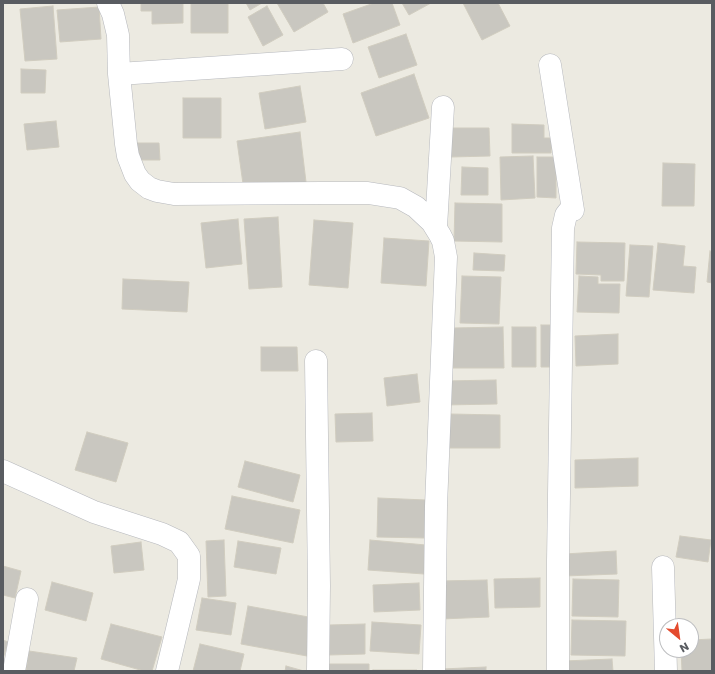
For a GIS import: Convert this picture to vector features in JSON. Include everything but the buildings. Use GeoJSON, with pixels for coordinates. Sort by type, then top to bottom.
{"type":"FeatureCollection","features":[{"type":"Feature","properties":{"kind":"street"},"geometry":{"type":"LineString","coordinates":[[108,3],[113,14],[118,35],[119,74],[128,156],[135,174],[140,181],[149,188],[174,194],[368,193],[400,198],[422,211],[436,227],[443,241],[446,257],[436,506],[434,671]]}},
{"type":"Feature","properties":{"kind":"street"},"geometry":{"type":"LineString","coordinates":[[119,74],[342,59]]}},
{"type":"Feature","properties":{"kind":"street"},"geometry":{"type":"LineString","coordinates":[[550,65],[573,210],[570,210],[566,215],[563,228],[558,671]]}},
{"type":"Feature","properties":{"kind":"street"},"geometry":{"type":"LineString","coordinates":[[436,227],[443,107]]}},
{"type":"Feature","properties":{"kind":"street"},"geometry":{"type":"LineString","coordinates":[[316,361],[319,586],[318,671]]}},
{"type":"Feature","properties":{"kind":"street"},"geometry":{"type":"LineString","coordinates":[[3,471],[94,512],[162,534],[179,542],[189,556],[189,579],[167,671]]}},
{"type":"Feature","properties":{"kind":"street"},"geometry":{"type":"LineString","coordinates":[[663,567],[666,671]]}},
{"type":"Feature","properties":{"kind":"street"},"geometry":{"type":"LineString","coordinates":[[14,671],[27,599]]}}]}
